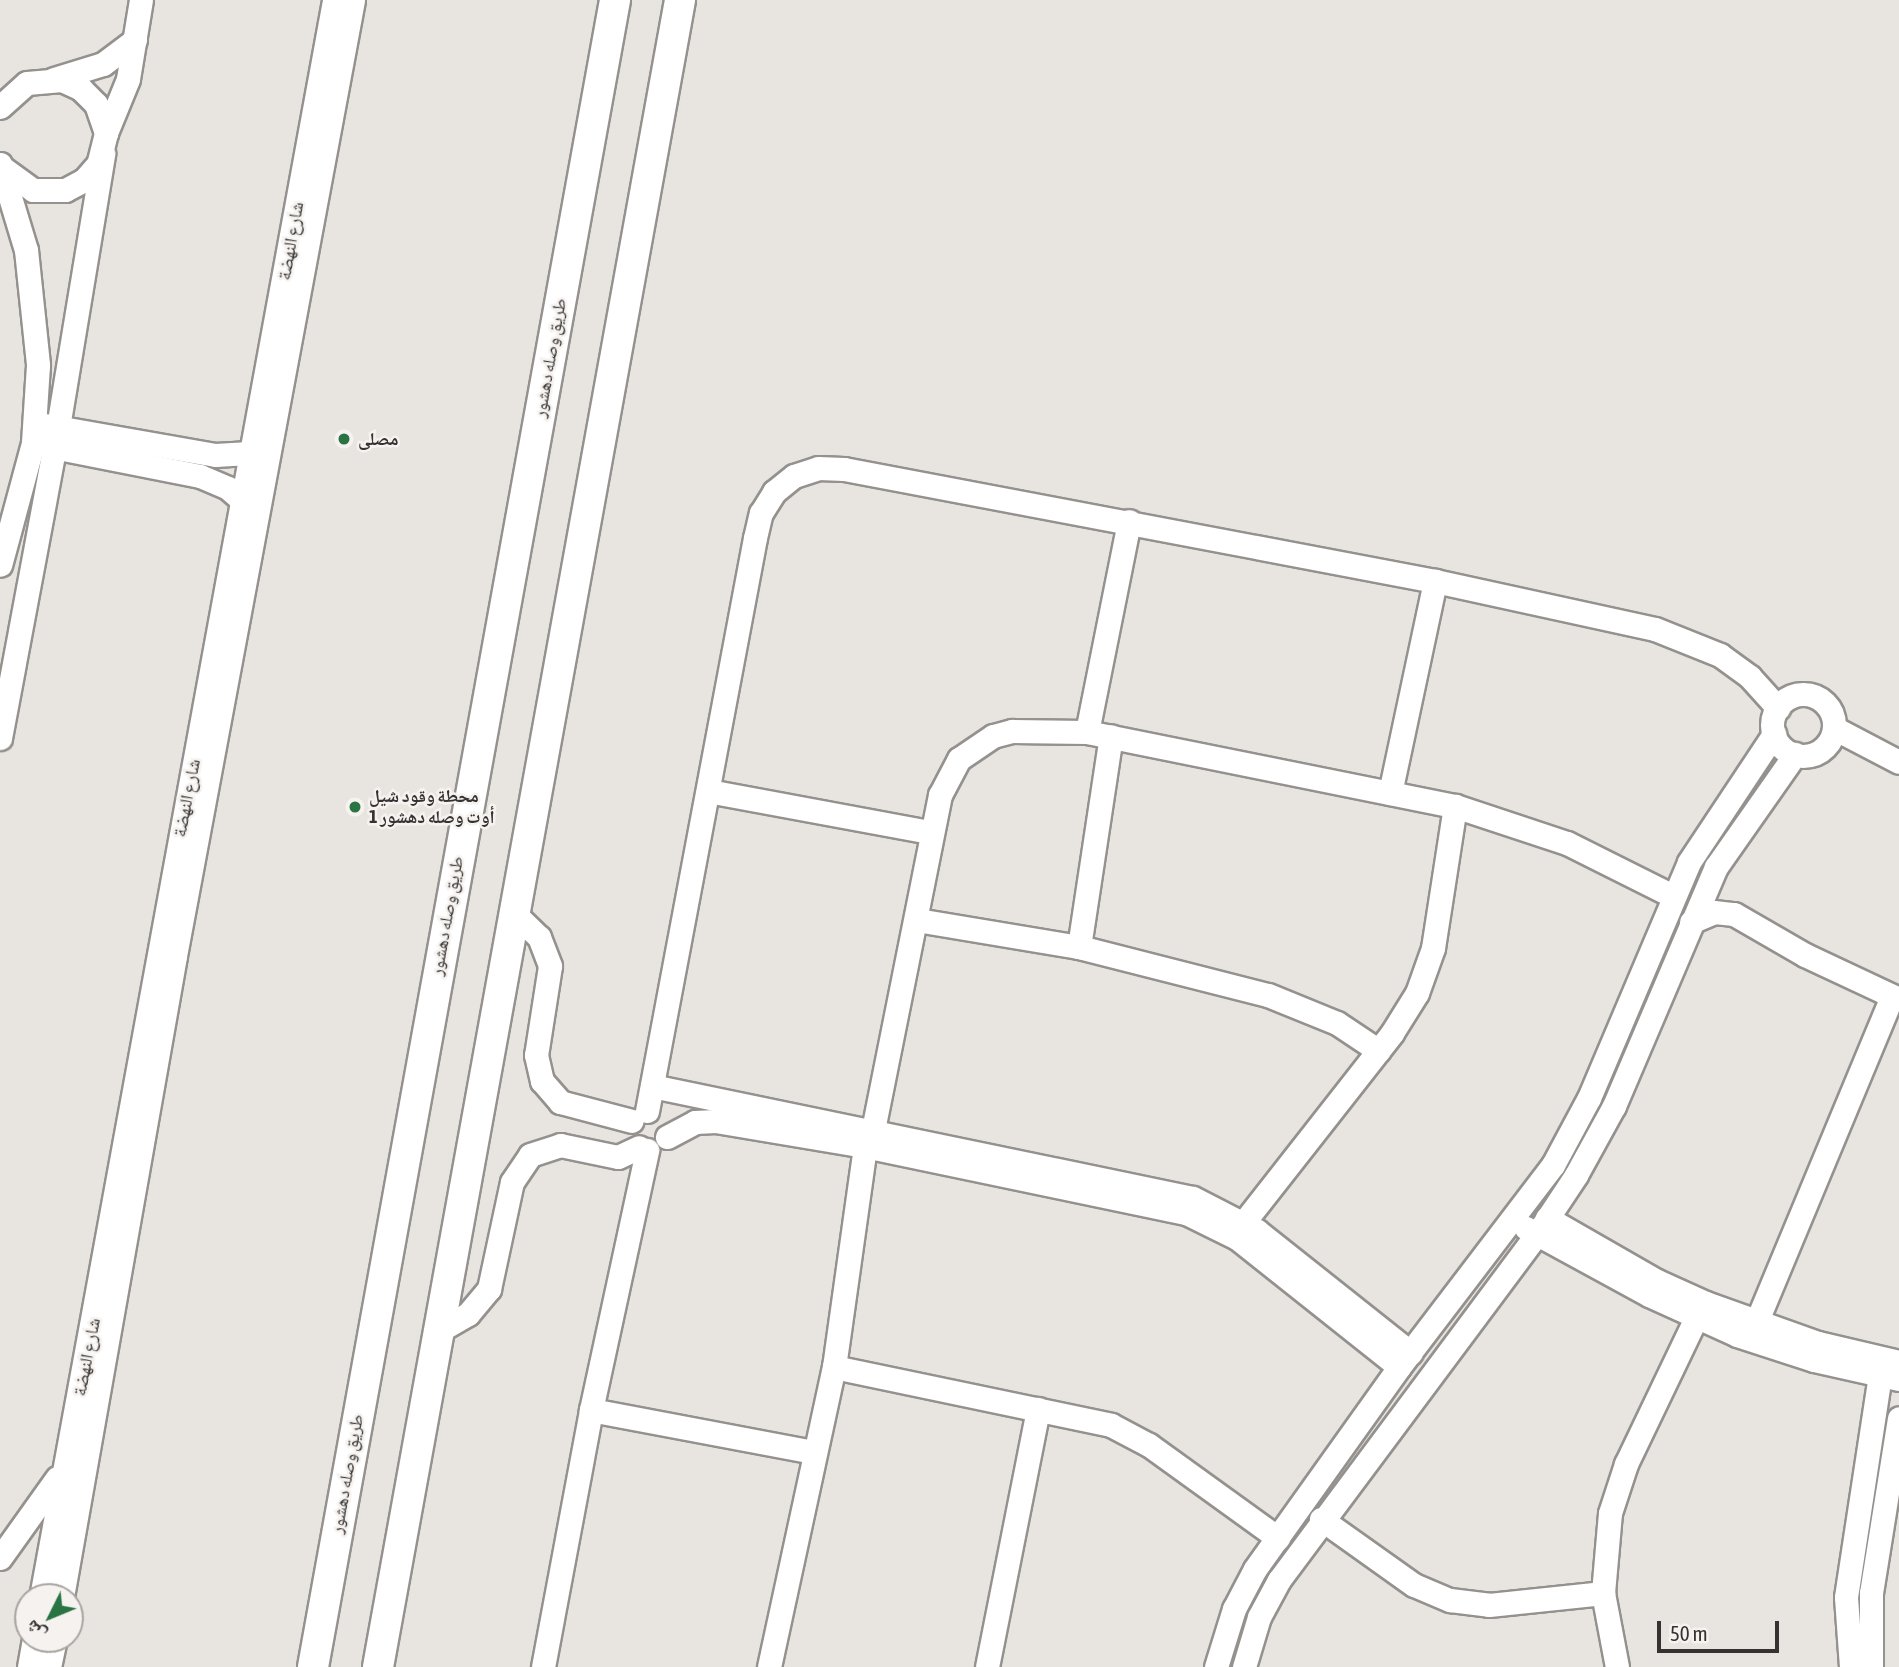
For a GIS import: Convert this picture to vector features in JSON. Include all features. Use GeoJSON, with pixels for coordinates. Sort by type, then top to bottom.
{"type":"FeatureCollection","features":[{"type":"Feature","properties":{"kind":"main road","name":"طريق وصله دهشور"},"geometry":{"type":"LineString","coordinates":[[313,1667],[615,0]]}},
{"type":"Feature","properties":{"kind":"main road"},"geometry":{"type":"LineString","coordinates":[[378,1667],[442,1328],[680,0]]}},
{"type":"Feature","properties":{"kind":"street"},"geometry":{"type":"LineString","coordinates":[[0,164],[23,186],[55,192],[84,180],[104,144],[128,79],[141,0]]}},
{"type":"Feature","properties":{"kind":"street","name":"شارع النهضة"},"geometry":{"type":"LineString","coordinates":[[325,106],[334,0]]}},
{"type":"Feature","properties":{"kind":"street","name":"شارع النهضة"},"geometry":{"type":"LineString","coordinates":[[43,1583],[64,1466],[98,1353],[175,956],[261,451],[325,106],[354,0]]}},
{"type":"Feature","properties":{"kind":"street"},"geometry":{"type":"LineString","coordinates":[[0,82],[27,83],[52,79],[103,64],[135,40]]}},
{"type":"Feature","properties":{"kind":"street"},"geometry":{"type":"LineString","coordinates":[[0,738],[45,435],[104,144],[101,113],[89,96],[72,84],[52,79]]}},
{"type":"Feature","properties":{"kind":"street"},"geometry":{"type":"LineString","coordinates":[[0,107],[27,83]]}},
{"type":"Feature","properties":{"kind":"street"},"geometry":{"type":"LineString","coordinates":[[0,164],[20,221],[33,288],[45,435],[0,565]]}},
{"type":"Feature","properties":{"kind":"street"},"geometry":{"type":"LineString","coordinates":[[45,435],[203,454],[228,455],[261,451]]}},
{"type":"Feature","properties":{"kind":"street"},"geometry":{"type":"LineString","coordinates":[[45,435],[200,476],[228,488],[244,502]]}},
{"type":"Feature","properties":{"kind":"street","name":"شارع النهضة"},"geometry":{"type":"LineString","coordinates":[[64,1583],[157,953],[244,502],[261,451]]}},
{"type":"Feature","properties":{"kind":"street"},"geometry":{"type":"LineString","coordinates":[[643,1149],[630,1136],[652,1086],[761,513],[774,492],[794,476],[818,468],[844,469],[1436,581],[1688,639],[1736,665],[1778,708]]}},
{"type":"Feature","properties":{"kind":"street"},"geometry":{"type":"LineString","coordinates":[[1087,732],[1129,521]]}},
{"type":"Feature","properties":{"kind":"street"},"geometry":{"type":"LineString","coordinates":[[1390,793],[1436,581]]}},
{"type":"Feature","properties":{"kind":"street"},"geometry":{"type":"LineString","coordinates":[[1216,1667],[1243,1589],[1405,1360],[1514,1221],[1553,1165],[1589,1098],[1673,896],[1708,829],[1774,734],[1778,708],[1791,696],[1818,698],[1830,710],[1834,728],[1821,750],[1795,754],[1782,747],[1774,734]]}},
{"type":"Feature","properties":{"kind":"street"},"geometry":{"type":"LineString","coordinates":[[1834,728],[1899,762]]}},
{"type":"Feature","properties":{"kind":"street"},"geometry":{"type":"LineString","coordinates":[[769,1667],[834,1367],[869,1138],[917,920],[930,832],[948,776],[975,746],[1012,731],[1087,732],[1455,806],[1548,835],[1673,896]]}},
{"type":"Feature","properties":{"kind":"street"},"geometry":{"type":"LineString","coordinates":[[1079,947],[1111,736]]}},
{"type":"Feature","properties":{"kind":"street"},"geometry":{"type":"LineString","coordinates":[[1244,1667],[1268,1598],[1321,1519],[1542,1226],[1614,1106],[1716,867],[1795,754]]}},
{"type":"Feature","properties":{"kind":"street"},"geometry":{"type":"LineString","coordinates":[[708,791],[930,832]]}},
{"type":"Feature","properties":{"kind":"street"},"geometry":{"type":"LineString","coordinates":[[1244,1222],[1406,1014],[1426,971],[1455,806]]}},
{"type":"Feature","properties":{"kind":"street"},"geometry":{"type":"LineString","coordinates":[[1716,867],[1734,914]]}},
{"type":"Feature","properties":{"kind":"street"},"geometry":{"type":"LineString","coordinates":[[1692,922],[1714,912],[1734,914],[1805,955],[1896,997],[1756,1323]]}},
{"type":"Feature","properties":{"kind":"street"},"geometry":{"type":"LineString","coordinates":[[516,915],[540,937],[550,966],[537,1068],[550,1093],[577,1108],[664,1119],[667,1138]]}},
{"type":"Feature","properties":{"kind":"street"},"geometry":{"type":"LineString","coordinates":[[917,920],[1079,947],[1292,1002],[1337,1023],[1379,1051]]}},
{"type":"Feature","properties":{"kind":"street"},"geometry":{"type":"LineString","coordinates":[[652,1086],[1186,1213],[1237,1238],[1405,1360]]}},
{"type":"Feature","properties":{"kind":"street"},"geometry":{"type":"LineString","coordinates":[[568,1145],[577,1108]]}},
{"type":"Feature","properties":{"kind":"street"},"geometry":{"type":"LineString","coordinates":[[442,1328],[468,1314],[489,1289],[518,1167],[544,1147],[568,1145],[618,1157],[659,1147],[667,1138],[695,1122],[716,1121],[869,1138],[1165,1190],[1219,1208],[1244,1222],[1405,1360]]}},
{"type":"Feature","properties":{"kind":"street"},"geometry":{"type":"LineString","coordinates":[[543,1667],[643,1149]]}},
{"type":"Feature","properties":{"kind":"street"},"geometry":{"type":"LineString","coordinates":[[1514,1221],[1542,1226],[1657,1281],[1756,1323],[1899,1362]]}},
{"type":"Feature","properties":{"kind":"street"},"geometry":{"type":"LineString","coordinates":[[1542,1226],[1696,1318],[1775,1348],[1890,1378],[1846,1597],[1851,1667]]}},
{"type":"Feature","properties":{"kind":"street"},"geometry":{"type":"LineString","coordinates":[[1617,1667],[1603,1593],[1605,1539],[1617,1488],[1696,1318]]}},
{"type":"Feature","properties":{"kind":"street"},"geometry":{"type":"LineString","coordinates":[[834,1367],[1038,1409],[1125,1430],[1278,1538]]}},
{"type":"Feature","properties":{"kind":"street"},"geometry":{"type":"LineString","coordinates":[[987,1667],[1038,1409]]}},
{"type":"Feature","properties":{"kind":"street"},"geometry":{"type":"LineString","coordinates":[[591,1410],[814,1452]]}},
{"type":"Feature","properties":{"kind":"street"},"geometry":{"type":"LineString","coordinates":[[1871,1667],[1871,1593],[1899,1418]]}},
{"type":"Feature","properties":{"kind":"street"},"geometry":{"type":"LineString","coordinates":[[0,1558],[64,1466]]}},
{"type":"Feature","properties":{"kind":"street"},"geometry":{"type":"LineString","coordinates":[[1321,1519],[1414,1586],[1450,1600],[1489,1605],[1603,1593]]}},
{"type":"Feature","properties":{"kind":"place","name":"مصلى"},"geometry":{"type":"Point","coordinates":[344,439]}},
{"type":"Feature","properties":{"kind":"place","name":"محطة وقود شيل أوت وصله دهشور 1"},"geometry":{"type":"Point","coordinates":[355,807]}}]}
